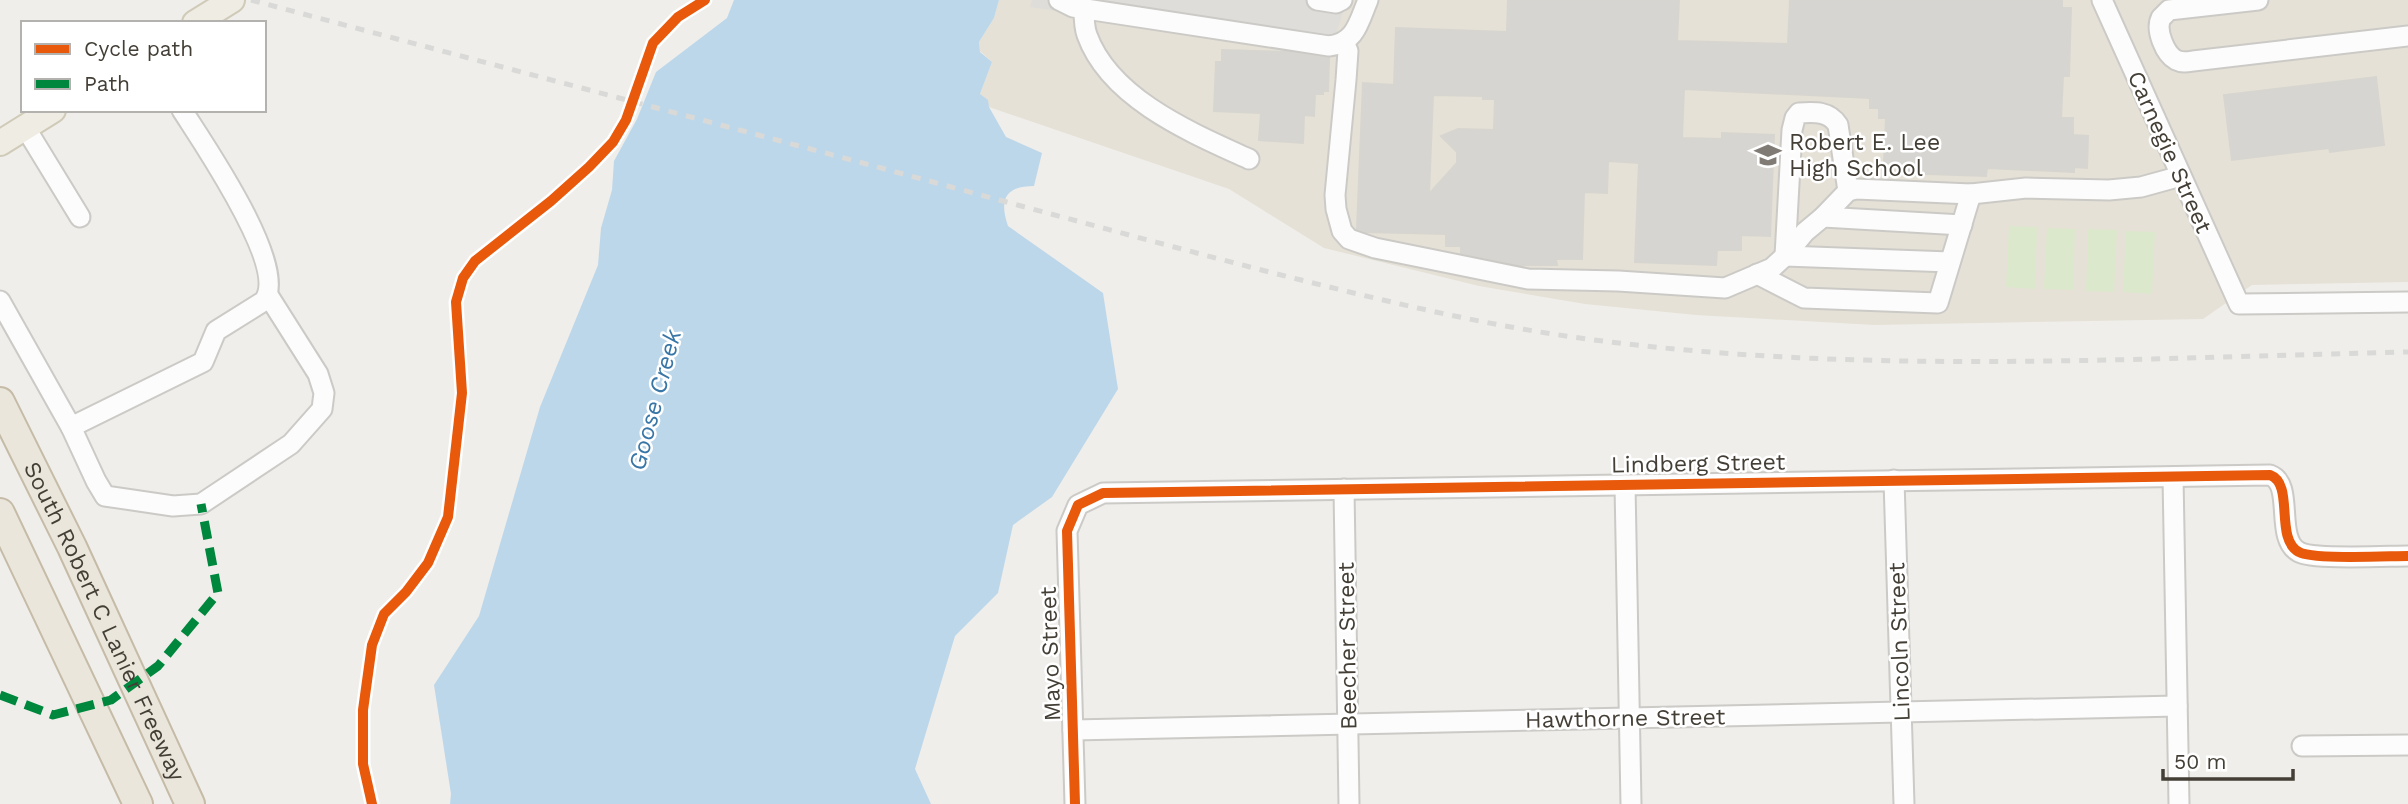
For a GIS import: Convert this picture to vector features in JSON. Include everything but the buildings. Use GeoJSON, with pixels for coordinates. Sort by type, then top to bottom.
{"type":"FeatureCollection","features":[{"type":"Feature","properties":{"kind":"highway","name":"South Robert C Lanier Freeway"},"geometry":{"type":"LineString","coordinates":[[0,402],[72,547],[190,804]]}},
{"type":"Feature","properties":{"kind":"highway","name":"South Robert C Lanier Freeway"},"geometry":{"type":"LineString","coordinates":[[0,513],[138,804]]}},
{"type":"Feature","properties":{"kind":"main road"},"geometry":{"type":"LineString","coordinates":[[198,21],[232,0]]}},
{"type":"Feature","properties":{"kind":"main road"},"geometry":{"type":"LineString","coordinates":[[0,143],[50,112]]}},
{"type":"Feature","properties":{"kind":"street"},"geometry":{"type":"LineString","coordinates":[[1059,0],[1084,9],[1329,46],[1344,42],[1354,34],[1368,0]]}},
{"type":"Feature","properties":{"kind":"street"},"geometry":{"type":"LineString","coordinates":[[1317,0],[1336,3],[1342,0]]}},
{"type":"Feature","properties":{"kind":"street","name":"Carnegie Street"},"geometry":{"type":"LineString","coordinates":[[2102,0],[2239,304],[2408,302]]}},
{"type":"Feature","properties":{"kind":"street"},"geometry":{"type":"LineString","coordinates":[[2258,0],[2169,10],[2160,20],[2159,28],[2166,50],[2173,59],[2182,62],[2408,36]]}},
{"type":"Feature","properties":{"kind":"street"},"geometry":{"type":"LineString","coordinates":[[1084,9],[1086,33],[1098,59],[1125,89],[1180,128],[1249,159]]}},
{"type":"Feature","properties":{"kind":"street"},"geometry":{"type":"LineString","coordinates":[[1344,42],[1348,51],[1335,195],[1338,220],[1349,239],[1375,248],[1528,279],[1618,281],[1725,288],[1772,268],[1848,191],[1971,194],[2018,189],[2109,190],[2141,187],[2181,176]]}},
{"type":"Feature","properties":{"kind":"street"},"geometry":{"type":"LineString","coordinates":[[0,302],[71,427],[105,496],[173,506],[201,504],[291,444],[322,409],[324,393],[318,374],[268,295],[270,279],[246,212],[183,112]]}},
{"type":"Feature","properties":{"kind":"street"},"geometry":{"type":"LineString","coordinates":[[1785,256],[1792,130],[1799,113],[1823,113],[1833,117],[1838,125],[1848,191]]}},
{"type":"Feature","properties":{"kind":"street"},"geometry":{"type":"LineString","coordinates":[[25,127],[80,217]]}},
{"type":"Feature","properties":{"kind":"street"},"geometry":{"type":"LineString","coordinates":[[1757,274],[1804,298],[1938,303],[1971,194]]}},
{"type":"Feature","properties":{"kind":"street"},"geometry":{"type":"LineString","coordinates":[[1824,217],[1962,225]]}},
{"type":"Feature","properties":{"kind":"street"},"geometry":{"type":"LineString","coordinates":[[1785,256],[1950,262]]}},
{"type":"Feature","properties":{"kind":"street"},"geometry":{"type":"LineString","coordinates":[[71,427],[204,362],[215,331],[251,310],[268,295]]}},
{"type":"Feature","properties":{"kind":"street","name":"Lindberg Street"},"geometry":{"type":"LineString","coordinates":[[1078,505],[1103,493],[2264,475],[2275,477],[2281,485],[2290,543],[2304,555],[2408,555]]}},
{"type":"Feature","properties":{"kind":"street"},"geometry":{"type":"LineString","coordinates":[[2173,477],[2179,804]]}},
{"type":"Feature","properties":{"kind":"street","name":"Lincoln Street"},"geometry":{"type":"LineString","coordinates":[[1894,481],[1904,804]]}},
{"type":"Feature","properties":{"kind":"street"},"geometry":{"type":"LineString","coordinates":[[1625,485],[1632,804]]}},
{"type":"Feature","properties":{"kind":"street","name":"Beecher Street"},"geometry":{"type":"LineString","coordinates":[[1344,489],[1349,804]]}},
{"type":"Feature","properties":{"kind":"street","name":"Mayo Street"},"geometry":{"type":"LineString","coordinates":[[1075,804],[1067,531],[1078,505]]}},
{"type":"Feature","properties":{"kind":"street","name":"Hawthorne Street"},"geometry":{"type":"LineString","coordinates":[[1073,730],[2177,706]]}},
{"type":"Feature","properties":{"kind":"street"},"geometry":{"type":"LineString","coordinates":[[2302,746],[2408,745]]}},
{"type":"Feature","properties":{"kind":"shaded area","name":"Robert E. Lee High School"},"geometry":{"type":"Polygon","coordinates":[[[999,0],[2408,0],[2408,282],[2252,285],[2203,319],[1874,325],[1696,315],[1585,304],[1479,286],[1324,248],[1229,189],[989,107],[980,94],[992,62],[980,51],[979,42],[994,18],[999,0]]]}},
{"type":"Feature","properties":{"kind":"shaded area"},"geometry":{"type":"Polygon","coordinates":[[[1032,0],[1347,0],[1330,53],[1030,7],[1032,0]]]}},
{"type":"Feature","properties":{"kind":"green space"},"geometry":{"type":"Polygon","coordinates":[[[2009,226],[2037,227],[2035,289],[2006,287],[2009,226]]]}},
{"type":"Feature","properties":{"kind":"green space"},"geometry":{"type":"Polygon","coordinates":[[[2047,228],[2075,229],[2073,290],[2044,289],[2047,228]]]}},
{"type":"Feature","properties":{"kind":"green space"},"geometry":{"type":"Polygon","coordinates":[[[2088,229],[2117,230],[2114,292],[2086,291],[2088,229]]]}},
{"type":"Feature","properties":{"kind":"green space"},"geometry":{"type":"Polygon","coordinates":[[[2126,231],[2155,232],[2152,294],[2123,292],[2126,231]]]}},
{"type":"Feature","properties":{"kind":"water","name":"Goose Creek"},"geometry":{"type":"Polygon","coordinates":[[[734,0],[999,0],[994,18],[979,42],[980,52],[992,62],[980,94],[988,100],[989,107],[1006,137],[1042,153],[1034,186],[1016,189],[1007,196],[1005,217],[1008,226],[1103,293],[1118,389],[1052,497],[1013,525],[998,593],[955,636],[915,769],[931,804],[450,804],[451,794],[434,685],[479,616],[540,407],[598,265],[601,228],[612,190],[614,161],[637,119],[656,72],[727,18],[734,0]]]}},
{"type":"Feature","properties":{"kind":"railway"},"geometry":{"type":"LineString","coordinates":[[251,0],[1277,274],[1503,326],[1683,350],[1890,361],[1993,362],[2408,352]]}},
{"type":"Feature","properties":{"kind":"marked path"},"geometry":{"type":"LineString","coordinates":[[0,695],[53,715],[111,700],[158,666],[218,593],[201,504]]}},
{"type":"Feature","properties":{"kind":"cycle path"},"geometry":{"type":"LineString","coordinates":[[372,804],[363,764],[363,710],[372,645],[384,614],[406,592],[428,563],[448,517],[462,393],[456,302],[463,278],[475,261],[551,201],[613,142],[626,120],[653,43],[678,17],[705,0]]}},
{"type":"Feature","properties":{"kind":"cycle path"},"geometry":{"type":"LineString","coordinates":[[1075,804],[1067,531],[1078,505],[1103,493],[2270,475],[2282,489],[2287,536],[2299,552],[2334,557],[2408,556]]}},
{"type":"Feature","properties":{"kind":"place","name":"Robert E. Lee High School"},"geometry":{"type":"Point","coordinates":[1768,155]}}]}
